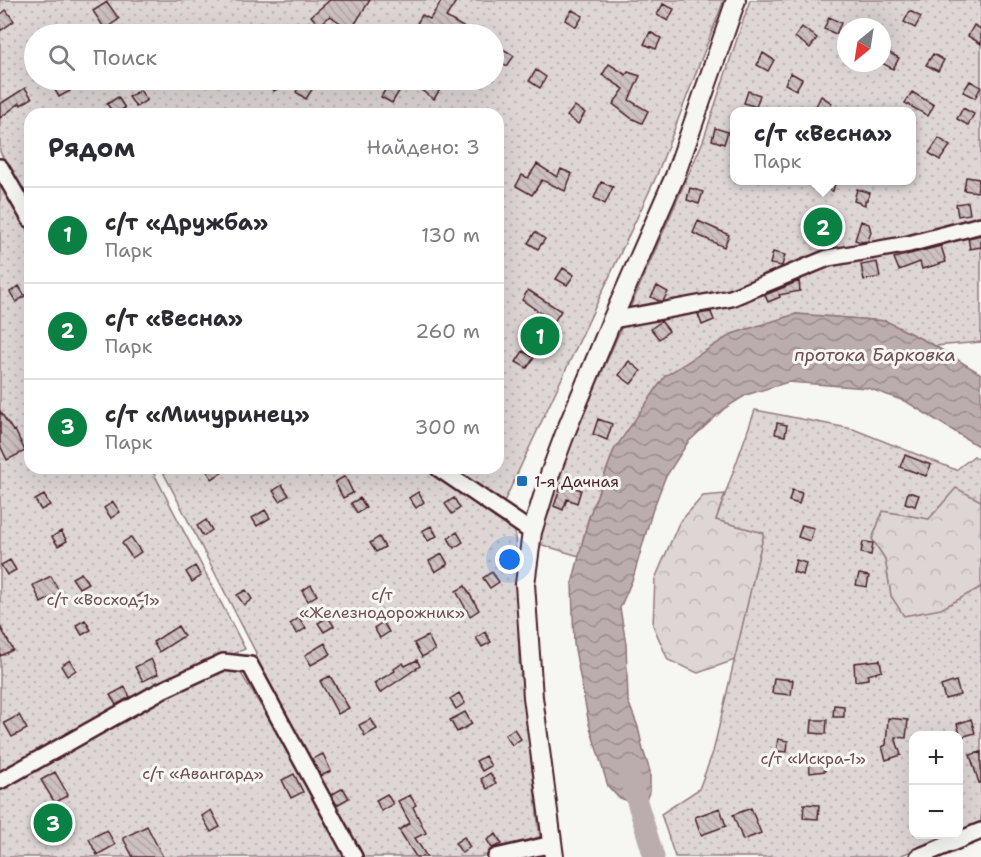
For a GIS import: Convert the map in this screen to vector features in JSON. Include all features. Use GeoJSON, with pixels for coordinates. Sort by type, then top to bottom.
{"type":"FeatureCollection","features":[{"type":"Feature","properties":{"kind":"main road"},"geometry":{"type":"LineString","coordinates":[[553,850],[533,697],[525,595],[532,532],[550,474],[612,320],[675,176],[736,0]]}},
{"type":"Feature","properties":{"kind":"street"},"geometry":{"type":"LineString","coordinates":[[0,167],[24,209]]}},
{"type":"Feature","properties":{"kind":"street"},"geometry":{"type":"LineString","coordinates":[[612,320],[730,298],[828,258],[909,244],[981,225]]}},
{"type":"Feature","properties":{"kind":"street"},"geometry":{"type":"LineString","coordinates":[[447,474],[532,532]]}},
{"type":"Feature","properties":{"kind":"street"},"geometry":{"type":"LineString","coordinates":[[0,782],[162,690],[224,662],[250,665],[354,857]]}},
{"type":"Feature","properties":{"kind":"street"},"geometry":{"type":"LineString","coordinates":[[918,857],[981,831]]}},
{"type":"Feature","properties":{"kind":"street"},"geometry":{"type":"LineString","coordinates":[[496,857],[553,850]]}},
{"type":"Feature","properties":{"kind":"green space"},"geometry":{"type":"Polygon","coordinates":[[[0,0],[724,0],[656,177],[503,504],[457,474],[504,474],[504,108],[24,108],[24,193],[0,152],[0,0]]]}},
{"type":"Feature","properties":{"kind":"green space"},"geometry":{"type":"Polygon","coordinates":[[[750,0],[981,0],[981,342],[935,346],[886,321],[796,314],[732,334],[614,450],[588,520],[579,556],[539,544],[550,499],[568,450],[703,141],[750,0]]]}},
{"type":"Feature","properties":{"kind":"green space","name":"с/т «Восход-1»"},"geometry":{"type":"Polygon","coordinates":[[[0,180],[24,222],[24,474],[154,474],[245,649],[161,686],[0,777],[0,180]]]}},
{"type":"Feature","properties":{"kind":"green space","name":"с/т «Искра-1»"},"geometry":{"type":"Polygon","coordinates":[[[755,410],[853,429],[956,470],[974,456],[981,461],[981,501],[956,488],[929,519],[883,511],[872,539],[885,559],[891,596],[904,616],[941,609],[981,587],[981,822],[963,829],[963,731],[909,731],[909,839],[940,839],[897,857],[675,857],[661,814],[699,789],[713,752],[764,533],[716,520],[755,410]]]}},
{"type":"Feature","properties":{"kind":"green space","name":"с/т «Железнодорожник»"},"geometry":{"type":"Polygon","coordinates":[[[164,474],[434,474],[515,531],[519,658],[540,839],[480,857],[359,857],[254,666],[256,653],[164,474]]]}},
{"type":"Feature","properties":{"kind":"green space"},"geometry":{"type":"Polygon","coordinates":[[[956,487],[981,501],[981,587],[941,610],[903,616],[891,596],[885,559],[872,539],[883,511],[929,519],[956,487]]]}},
{"type":"Feature","properties":{"kind":"green space"},"geometry":{"type":"Polygon","coordinates":[[[725,494],[716,520],[764,533],[735,660],[698,673],[668,660],[653,625],[655,579],[679,523],[703,496],[725,494]]]}},
{"type":"Feature","properties":{"kind":"green space","name":"с/т «Авангард»"},"geometry":{"type":"Polygon","coordinates":[[[226,666],[239,670],[309,785],[347,857],[0,857],[0,789],[67,749],[226,666]]]}},
{"type":"Feature","properties":{"kind":"water","name":"протока Барковка"},"geometry":{"type":"Polygon","coordinates":[[[796,314],[886,321],[935,346],[981,374],[981,448],[907,402],[868,388],[788,382],[746,395],[725,408],[688,442],[665,478],[652,512],[633,578],[620,608],[626,644],[628,701],[650,771],[650,791],[646,799],[628,801],[618,797],[608,786],[589,724],[574,644],[572,584],[588,520],[614,450],[665,376],[732,334],[796,314]]]}},
{"type":"Feature","properties":{"kind":"building"},"geometry":{"type":"Polygon","coordinates":[[[330,0],[370,0],[355,24],[342,24],[330,16],[321,24],[317,24],[311,16],[330,0]]]}},
{"type":"Feature","properties":{"kind":"building"},"geometry":{"type":"Polygon","coordinates":[[[442,0],[457,0],[446,17],[458,24],[417,24],[422,15],[430,19],[442,0]]]}},
{"type":"Feature","properties":{"kind":"building"},"geometry":{"type":"Polygon","coordinates":[[[107,2],[119,19],[112,24],[102,24],[93,11],[107,2]]]}},
{"type":"Feature","properties":{"kind":"building"},"geometry":{"type":"Polygon","coordinates":[[[663,4],[674,9],[668,21],[657,15],[663,4]]]}},
{"type":"Feature","properties":{"kind":"building"},"geometry":{"type":"Polygon","coordinates":[[[6,10],[14,21],[0,31],[0,15],[6,10]]]}},
{"type":"Feature","properties":{"kind":"building"},"geometry":{"type":"Polygon","coordinates":[[[572,10],[583,16],[576,27],[565,20],[572,10]]]}},
{"type":"Feature","properties":{"kind":"building"},"geometry":{"type":"Polygon","coordinates":[[[910,11],[921,17],[915,28],[904,22],[910,11]]]}},
{"type":"Feature","properties":{"kind":"building"},"geometry":{"type":"Polygon","coordinates":[[[829,17],[837,21],[836,34],[824,29],[829,17]]]}},
{"type":"Feature","properties":{"kind":"building"},"geometry":{"type":"Polygon","coordinates":[[[974,25],[981,29],[981,44],[968,36],[974,25]]]}},
{"type":"Feature","properties":{"kind":"building"},"geometry":{"type":"Polygon","coordinates":[[[802,27],[817,38],[810,48],[795,37],[802,27]]]}},
{"type":"Feature","properties":{"kind":"building"},"geometry":{"type":"Polygon","coordinates":[[[650,32],[661,38],[656,49],[644,44],[650,32]]]}},
{"type":"Feature","properties":{"kind":"building"},"geometry":{"type":"Polygon","coordinates":[[[504,50],[514,56],[507,66],[504,64],[504,50]]]}},
{"type":"Feature","properties":{"kind":"building"},"geometry":{"type":"Polygon","coordinates":[[[763,53],[774,60],[768,71],[757,65],[763,53]]]}},
{"type":"Feature","properties":{"kind":"building"},"geometry":{"type":"Polygon","coordinates":[[[891,54],[899,58],[893,69],[891,68],[891,54]]]}},
{"type":"Feature","properties":{"kind":"building"},"geometry":{"type":"Polygon","coordinates":[[[933,54],[944,60],[938,71],[926,65],[933,54]]]}},
{"type":"Feature","properties":{"kind":"building"},"geometry":{"type":"Polygon","coordinates":[[[609,64],[626,75],[628,72],[640,76],[629,100],[648,111],[642,123],[631,118],[613,104],[624,89],[602,75],[609,64]]]}},
{"type":"Feature","properties":{"kind":"building"},"geometry":{"type":"Polygon","coordinates":[[[536,70],[546,77],[540,88],[529,81],[536,70]]]}},
{"type":"Feature","properties":{"kind":"building"},"geometry":{"type":"Polygon","coordinates":[[[791,73],[802,79],[796,90],[785,84],[791,73]]]}},
{"type":"Feature","properties":{"kind":"building"},"geometry":{"type":"Polygon","coordinates":[[[970,81],[981,87],[975,98],[963,92],[970,81]]]}},
{"type":"Feature","properties":{"kind":"building"},"geometry":{"type":"Polygon","coordinates":[[[24,89],[32,98],[21,105],[20,103],[0,118],[0,104],[24,89]]]}},
{"type":"Feature","properties":{"kind":"building"},"geometry":{"type":"Polygon","coordinates":[[[55,90],[70,91],[59,97],[55,90]]]}},
{"type":"Feature","properties":{"kind":"building"},"geometry":{"type":"Polygon","coordinates":[[[140,90],[147,100],[136,107],[129,97],[140,90]]]}},
{"type":"Feature","properties":{"kind":"building"},"geometry":{"type":"Polygon","coordinates":[[[297,90],[312,90],[306,99],[296,92],[297,90]]]}},
{"type":"Feature","properties":{"kind":"building"},"geometry":{"type":"Polygon","coordinates":[[[385,90],[400,90],[392,103],[381,97],[385,90]]]}},
{"type":"Feature","properties":{"kind":"building"},"geometry":{"type":"Polygon","coordinates":[[[421,90],[440,90],[434,99],[421,90]]]}},
{"type":"Feature","properties":{"kind":"building"},"geometry":{"type":"Polygon","coordinates":[[[748,91],[760,95],[756,107],[744,103],[748,91]]]}},
{"type":"Feature","properties":{"kind":"building"},"geometry":{"type":"Polygon","coordinates":[[[912,92],[934,105],[928,116],[916,107],[905,103],[912,92]]]}},
{"type":"Feature","properties":{"kind":"building"},"geometry":{"type":"Polygon","coordinates":[[[821,96],[832,103],[830,107],[816,107],[821,96]]]}},
{"type":"Feature","properties":{"kind":"building"},"geometry":{"type":"Polygon","coordinates":[[[118,97],[125,108],[110,108],[107,104],[118,97]]]}},
{"type":"Feature","properties":{"kind":"building"},"geometry":{"type":"Polygon","coordinates":[[[575,106],[585,113],[578,124],[567,116],[575,106]]]}},
{"type":"Feature","properties":{"kind":"building"},"geometry":{"type":"Polygon","coordinates":[[[963,108],[974,114],[968,125],[957,119],[963,108]]]}},
{"type":"Feature","properties":{"kind":"building"},"geometry":{"type":"Polygon","coordinates":[[[715,128],[728,132],[724,144],[712,140],[715,128]]]}},
{"type":"Feature","properties":{"kind":"building"},"geometry":{"type":"Polygon","coordinates":[[[939,138],[950,146],[940,160],[929,153],[939,138]]]}},
{"type":"Feature","properties":{"kind":"building"},"geometry":{"type":"Polygon","coordinates":[[[537,164],[557,177],[561,169],[572,174],[565,191],[542,180],[532,195],[516,186],[522,175],[528,178],[537,164]]]}},
{"type":"Feature","properties":{"kind":"building"},"geometry":{"type":"Polygon","coordinates":[[[966,177],[979,179],[977,192],[964,190],[966,177]]]}},
{"type":"Feature","properties":{"kind":"building"},"geometry":{"type":"Polygon","coordinates":[[[601,182],[613,187],[605,204],[594,198],[601,182]]]}},
{"type":"Feature","properties":{"kind":"building"},"geometry":{"type":"Polygon","coordinates":[[[812,185],[835,185],[833,191],[812,185]]]}},
{"type":"Feature","properties":{"kind":"building"},"geometry":{"type":"Polygon","coordinates":[[[690,188],[703,192],[699,204],[687,200],[690,188]]]}},
{"type":"Feature","properties":{"kind":"building"},"geometry":{"type":"Polygon","coordinates":[[[857,189],[870,193],[865,205],[854,201],[857,189]]]}},
{"type":"Feature","properties":{"kind":"building"},"geometry":{"type":"Polygon","coordinates":[[[968,202],[970,214],[958,216],[956,204],[968,202]]]}},
{"type":"Feature","properties":{"kind":"building"},"geometry":{"type":"Polygon","coordinates":[[[698,221],[729,235],[724,247],[693,233],[698,221]]]}},
{"type":"Feature","properties":{"kind":"building"},"geometry":{"type":"Polygon","coordinates":[[[861,221],[869,224],[871,232],[868,241],[855,240],[861,221]]]}},
{"type":"Feature","properties":{"kind":"building"},"geometry":{"type":"Polygon","coordinates":[[[535,232],[545,239],[538,249],[528,243],[535,232]]]}},
{"type":"Feature","properties":{"kind":"building"},"geometry":{"type":"Polygon","coordinates":[[[981,235],[981,247],[970,249],[968,238],[981,235]]]}},
{"type":"Feature","properties":{"kind":"building"},"geometry":{"type":"Polygon","coordinates":[[[941,246],[946,262],[922,269],[920,262],[899,270],[894,258],[941,246]]]}},
{"type":"Feature","properties":{"kind":"building"},"geometry":{"type":"Polygon","coordinates":[[[773,252],[785,255],[782,266],[770,264],[773,252]]]}},
{"type":"Feature","properties":{"kind":"building"},"geometry":{"type":"Polygon","coordinates":[[[877,262],[880,277],[864,280],[861,265],[877,262]]]}},
{"type":"Feature","properties":{"kind":"building"},"geometry":{"type":"Polygon","coordinates":[[[563,268],[574,275],[567,285],[556,279],[563,268]]]}},
{"type":"Feature","properties":{"kind":"building"},"geometry":{"type":"Polygon","coordinates":[[[799,281],[800,291],[779,295],[780,297],[768,302],[765,295],[799,281]]]}},
{"type":"Feature","properties":{"kind":"building"},"geometry":{"type":"Polygon","coordinates":[[[19,286],[24,297],[16,302],[10,292],[19,286]]]}},
{"type":"Feature","properties":{"kind":"building"},"geometry":{"type":"Polygon","coordinates":[[[657,286],[668,292],[663,301],[651,297],[657,286]]]}},
{"type":"Feature","properties":{"kind":"building"},"geometry":{"type":"Polygon","coordinates":[[[528,290],[561,311],[554,322],[522,300],[528,290]]]}},
{"type":"Feature","properties":{"kind":"building"},"geometry":{"type":"Polygon","coordinates":[[[711,312],[714,320],[702,325],[698,314],[711,312]]]}},
{"type":"Feature","properties":{"kind":"building"},"geometry":{"type":"Polygon","coordinates":[[[661,321],[669,331],[659,339],[651,329],[661,321]]]}},
{"type":"Feature","properties":{"kind":"building"},"geometry":{"type":"Polygon","coordinates":[[[523,351],[534,358],[527,368],[516,362],[523,351]]]}},
{"type":"Feature","properties":{"kind":"building"},"geometry":{"type":"Polygon","coordinates":[[[629,361],[641,371],[631,384],[619,375],[629,361]]]}},
{"type":"Feature","properties":{"kind":"building"},"geometry":{"type":"Polygon","coordinates":[[[0,411],[13,431],[15,430],[24,452],[7,460],[0,445],[0,411]]]}},
{"type":"Feature","properties":{"kind":"building"},"geometry":{"type":"Polygon","coordinates":[[[598,419],[612,424],[607,440],[593,434],[598,419]]]}},
{"type":"Feature","properties":{"kind":"building"},"geometry":{"type":"Polygon","coordinates":[[[777,423],[787,425],[785,436],[775,434],[777,423]]]}},
{"type":"Feature","properties":{"kind":"building"},"geometry":{"type":"Polygon","coordinates":[[[905,455],[931,465],[926,476],[900,467],[905,455]]]}},
{"type":"Feature","properties":{"kind":"building"},"geometry":{"type":"Polygon","coordinates":[[[209,474],[220,474],[212,479],[209,474]]]}},
{"type":"Feature","properties":{"kind":"building"},"geometry":{"type":"Polygon","coordinates":[[[345,476],[353,493],[343,498],[335,482],[345,476]]]}},
{"type":"Feature","properties":{"kind":"building"},"geometry":{"type":"Polygon","coordinates":[[[562,483],[581,490],[577,503],[567,499],[563,510],[554,506],[562,483]]]}},
{"type":"Feature","properties":{"kind":"building"},"geometry":{"type":"Polygon","coordinates":[[[282,485],[289,495],[280,501],[273,491],[282,485]]]}},
{"type":"Feature","properties":{"kind":"building"},"geometry":{"type":"Polygon","coordinates":[[[792,490],[802,493],[799,504],[789,501],[792,490]]]}},
{"type":"Feature","properties":{"kind":"building"},"geometry":{"type":"Polygon","coordinates":[[[418,492],[424,502],[416,508],[409,498],[418,492]]]}},
{"type":"Feature","properties":{"kind":"building"},"geometry":{"type":"Polygon","coordinates":[[[908,492],[919,495],[915,506],[905,503],[908,492]]]}},
{"type":"Feature","properties":{"kind":"building"},"geometry":{"type":"Polygon","coordinates":[[[44,495],[50,505],[41,510],[35,500],[44,495]]]}},
{"type":"Feature","properties":{"kind":"building"},"geometry":{"type":"Polygon","coordinates":[[[360,498],[366,508],[357,513],[351,503],[360,498]]]}},
{"type":"Feature","properties":{"kind":"building"},"geometry":{"type":"Polygon","coordinates":[[[454,498],[460,508],[452,514],[445,504],[454,498]]]}},
{"type":"Feature","properties":{"kind":"building"},"geometry":{"type":"Polygon","coordinates":[[[113,502],[120,512],[111,518],[104,508],[113,502]]]}},
{"type":"Feature","properties":{"kind":"building"},"geometry":{"type":"Polygon","coordinates":[[[265,510],[270,518],[257,526],[252,518],[265,510]]]}},
{"type":"Feature","properties":{"kind":"building"},"geometry":{"type":"Polygon","coordinates":[[[206,520],[212,530],[203,536],[197,526],[206,520]]]}},
{"type":"Feature","properties":{"kind":"building"},"geometry":{"type":"Polygon","coordinates":[[[802,525],[814,528],[810,541],[798,537],[802,525]]]}},
{"type":"Feature","properties":{"kind":"building"},"geometry":{"type":"Polygon","coordinates":[[[431,526],[437,536],[428,541],[422,531],[431,526]]]}},
{"type":"Feature","properties":{"kind":"building"},"geometry":{"type":"Polygon","coordinates":[[[61,531],[67,541],[58,546],[52,537],[61,531]]]}},
{"type":"Feature","properties":{"kind":"building"},"geometry":{"type":"Polygon","coordinates":[[[457,532],[463,542],[454,548],[448,538],[457,532]]]}},
{"type":"Feature","properties":{"kind":"building"},"geometry":{"type":"Polygon","coordinates":[[[131,537],[141,552],[132,558],[122,543],[131,537]]]}},
{"type":"Feature","properties":{"kind":"building"},"geometry":{"type":"Polygon","coordinates":[[[379,537],[385,547],[376,552],[370,543],[379,537]]]}},
{"type":"Feature","properties":{"kind":"building"},"geometry":{"type":"Polygon","coordinates":[[[863,542],[873,543],[871,555],[861,553],[863,542]]]}},
{"type":"Feature","properties":{"kind":"building"},"geometry":{"type":"Polygon","coordinates":[[[442,554],[448,564],[435,572],[429,561],[442,554]]]}},
{"type":"Feature","properties":{"kind":"building"},"geometry":{"type":"Polygon","coordinates":[[[10,560],[16,570],[7,575],[1,565],[10,560]]]}},
{"type":"Feature","properties":{"kind":"building"},"geometry":{"type":"Polygon","coordinates":[[[796,560],[806,563],[803,575],[793,572],[796,560]]]}},
{"type":"Feature","properties":{"kind":"building"},"geometry":{"type":"Polygon","coordinates":[[[195,566],[201,576],[192,582],[186,572],[195,566]]]}},
{"type":"Feature","properties":{"kind":"building"},"geometry":{"type":"Polygon","coordinates":[[[492,572],[499,582],[490,588],[483,578],[492,572]]]}},
{"type":"Feature","properties":{"kind":"building"},"geometry":{"type":"Polygon","coordinates":[[[81,573],[88,583],[79,588],[72,578],[81,573]]]}},
{"type":"Feature","properties":{"kind":"building"},"geometry":{"type":"Polygon","coordinates":[[[859,574],[869,576],[867,587],[856,585],[859,574]]]}},
{"type":"Feature","properties":{"kind":"building"},"geometry":{"type":"Polygon","coordinates":[[[51,576],[60,593],[41,603],[33,585],[51,576]]]}},
{"type":"Feature","properties":{"kind":"building"},"geometry":{"type":"Polygon","coordinates":[[[311,585],[317,595],[308,601],[302,591],[311,585]]]}},
{"type":"Feature","properties":{"kind":"building"},"geometry":{"type":"Polygon","coordinates":[[[465,586],[479,610],[470,616],[456,591],[465,586]]]}},
{"type":"Feature","properties":{"kind":"building"},"geometry":{"type":"Polygon","coordinates":[[[246,590],[252,599],[244,605],[237,595],[246,590]]]}},
{"type":"Feature","properties":{"kind":"building"},"geometry":{"type":"Polygon","coordinates":[[[142,593],[148,603],[139,609],[133,599],[142,593]]]}},
{"type":"Feature","properties":{"kind":"building"},"geometry":{"type":"Polygon","coordinates":[[[328,617],[334,626],[324,632],[318,623],[328,617]]]}},
{"type":"Feature","properties":{"kind":"building"},"geometry":{"type":"Polygon","coordinates":[[[299,618],[306,628],[297,634],[290,624],[299,618]]]}},
{"type":"Feature","properties":{"kind":"building"},"geometry":{"type":"Polygon","coordinates":[[[85,620],[91,630],[82,635],[76,625],[85,620]]]}},
{"type":"Feature","properties":{"kind":"building"},"geometry":{"type":"Polygon","coordinates":[[[383,622],[389,632],[380,638],[374,628],[383,622]]]}},
{"type":"Feature","properties":{"kind":"building"},"geometry":{"type":"Polygon","coordinates":[[[0,626],[13,650],[0,656],[0,626]]]}},
{"type":"Feature","properties":{"kind":"building"},"geometry":{"type":"Polygon","coordinates":[[[178,626],[184,636],[159,652],[153,642],[178,626]]]}},
{"type":"Feature","properties":{"kind":"building"},"geometry":{"type":"Polygon","coordinates":[[[485,632],[491,642],[482,647],[476,638],[485,632]]]}},
{"type":"Feature","properties":{"kind":"building"},"geometry":{"type":"Polygon","coordinates":[[[428,636],[435,650],[422,657],[414,643],[428,636]]]}},
{"type":"Feature","properties":{"kind":"building"},"geometry":{"type":"Polygon","coordinates":[[[325,643],[331,654],[311,665],[305,655],[325,643]]]}},
{"type":"Feature","properties":{"kind":"building"},"geometry":{"type":"Polygon","coordinates":[[[151,659],[158,674],[143,681],[135,667],[151,659]]]}},
{"type":"Feature","properties":{"kind":"building"},"geometry":{"type":"Polygon","coordinates":[[[70,660],[76,670],[67,676],[61,666],[70,660]]]}},
{"type":"Feature","properties":{"kind":"building"},"geometry":{"type":"Polygon","coordinates":[[[417,660],[420,666],[380,693],[374,683],[395,671],[394,669],[403,663],[405,666],[417,660]]]}},
{"type":"Feature","properties":{"kind":"building"},"geometry":{"type":"Polygon","coordinates":[[[880,660],[882,671],[868,675],[868,679],[855,681],[854,663],[880,660]]]}},
{"type":"Feature","properties":{"kind":"building"},"geometry":{"type":"Polygon","coordinates":[[[330,676],[349,708],[338,714],[320,681],[330,676]]]}},
{"type":"Feature","properties":{"kind":"building"},"geometry":{"type":"Polygon","coordinates":[[[774,678],[793,680],[791,695],[772,693],[774,678]]]}},
{"type":"Feature","properties":{"kind":"building"},"geometry":{"type":"Polygon","coordinates":[[[956,681],[960,695],[945,699],[941,686],[956,681]]]}},
{"type":"Feature","properties":{"kind":"building"},"geometry":{"type":"Polygon","coordinates":[[[125,687],[130,697],[116,705],[110,695],[125,687]]]}},
{"type":"Feature","properties":{"kind":"building"},"geometry":{"type":"Polygon","coordinates":[[[459,693],[465,703],[456,709],[450,699],[459,693]]]}},
{"type":"Feature","properties":{"kind":"building"},"geometry":{"type":"Polygon","coordinates":[[[834,705],[844,706],[844,717],[833,717],[834,705]]]}},
{"type":"Feature","properties":{"kind":"building"},"geometry":{"type":"Polygon","coordinates":[[[465,712],[472,724],[457,732],[450,720],[465,712]]]}},
{"type":"Feature","properties":{"kind":"building"},"geometry":{"type":"Polygon","coordinates":[[[19,715],[27,729],[12,737],[4,723],[19,715]]]}},
{"type":"Feature","properties":{"kind":"building"},"geometry":{"type":"Polygon","coordinates":[[[888,718],[908,720],[906,738],[895,737],[901,755],[886,760],[882,747],[886,745],[888,718]]]}},
{"type":"Feature","properties":{"kind":"building"},"geometry":{"type":"Polygon","coordinates":[[[371,719],[377,729],[365,736],[359,725],[371,719]]]}},
{"type":"Feature","properties":{"kind":"building"},"geometry":{"type":"Polygon","coordinates":[[[971,719],[975,733],[963,736],[963,731],[959,731],[957,724],[971,719]]]}},
{"type":"Feature","properties":{"kind":"building"},"geometry":{"type":"Polygon","coordinates":[[[812,720],[827,720],[826,734],[811,733],[812,720]]]}},
{"type":"Feature","properties":{"kind":"building"},"geometry":{"type":"Polygon","coordinates":[[[514,729],[521,739],[512,745],[505,735],[514,729]]]}},
{"type":"Feature","properties":{"kind":"building"},"geometry":{"type":"Polygon","coordinates":[[[778,739],[788,741],[787,752],[776,751],[778,739]]]}},
{"type":"Feature","properties":{"kind":"building"},"geometry":{"type":"Polygon","coordinates":[[[981,752],[981,783],[979,783],[970,755],[981,752]]]}},
{"type":"Feature","properties":{"kind":"building"},"geometry":{"type":"Polygon","coordinates":[[[323,754],[331,771],[321,776],[312,759],[323,754]]]}},
{"type":"Feature","properties":{"kind":"building"},"geometry":{"type":"Polygon","coordinates":[[[485,756],[491,766],[482,771],[476,761],[485,756]]]}},
{"type":"Feature","properties":{"kind":"building"},"geometry":{"type":"Polygon","coordinates":[[[824,758],[825,771],[810,773],[809,759],[824,758]]]}},
{"type":"Feature","properties":{"kind":"building"},"geometry":{"type":"Polygon","coordinates":[[[55,772],[68,795],[55,803],[41,780],[55,772]]]}},
{"type":"Feature","properties":{"kind":"building"},"geometry":{"type":"Polygon","coordinates":[[[490,773],[496,783],[487,789],[481,779],[490,773]]]}},
{"type":"Feature","properties":{"kind":"building"},"geometry":{"type":"Polygon","coordinates":[[[294,774],[303,792],[291,798],[282,780],[294,774]]]}},
{"type":"Feature","properties":{"kind":"building"},"geometry":{"type":"Polygon","coordinates":[[[343,788],[349,798],[337,805],[331,795],[343,788]]]}},
{"type":"Feature","properties":{"kind":"building"},"geometry":{"type":"Polygon","coordinates":[[[387,794],[393,804],[381,811],[376,800],[387,794]]]}},
{"type":"Feature","properties":{"kind":"building"},"geometry":{"type":"Polygon","coordinates":[[[410,795],[416,805],[413,807],[426,833],[415,838],[427,857],[416,857],[399,830],[410,823],[398,801],[410,795]]]}},
{"type":"Feature","properties":{"kind":"building"},"geometry":{"type":"Polygon","coordinates":[[[804,804],[819,805],[818,819],[803,818],[804,804]]]}},
{"type":"Feature","properties":{"kind":"building"},"geometry":{"type":"Polygon","coordinates":[[[720,808],[726,826],[701,835],[695,817],[720,808]]]}},
{"type":"Feature","properties":{"kind":"building"},"geometry":{"type":"Polygon","coordinates":[[[751,808],[761,833],[743,840],[733,815],[751,808]]]}},
{"type":"Feature","properties":{"kind":"building"},"geometry":{"type":"Polygon","coordinates":[[[211,810],[220,827],[211,832],[202,816],[211,810]]]}},
{"type":"Feature","properties":{"kind":"building"},"geometry":{"type":"Polygon","coordinates":[[[147,826],[163,857],[133,857],[123,838],[147,826]]]}},
{"type":"Feature","properties":{"kind":"building"},"geometry":{"type":"Polygon","coordinates":[[[107,830],[115,845],[97,855],[89,839],[107,830]]]}},
{"type":"Feature","properties":{"kind":"building"},"geometry":{"type":"Polygon","coordinates":[[[496,834],[502,844],[492,848],[487,840],[496,834]]]}},
{"type":"Feature","properties":{"kind":"building"},"geometry":{"type":"Polygon","coordinates":[[[464,837],[470,847],[462,853],[455,843],[464,837]]]}},
{"type":"Feature","properties":{"kind":"waterway"},"geometry":{"type":"LineString","coordinates":[[628,772],[654,857]]}},
{"type":"Feature","properties":{"kind":"place","name":"с/т «Весна»"},"geometry":{"type":"Point","coordinates":[823,227]}},
{"type":"Feature","properties":{"kind":"place","name":"с/т «Дружба»"},"geometry":{"type":"Point","coordinates":[540,336]}},
{"type":"Feature","properties":{"kind":"place","name":"1-я Дачная"},"geometry":{"type":"Point","coordinates":[522,481]}},
{"type":"Feature","properties":{"kind":"place","name":"с/т «Мичуринец»"},"geometry":{"type":"Point","coordinates":[53,823]}}]}
